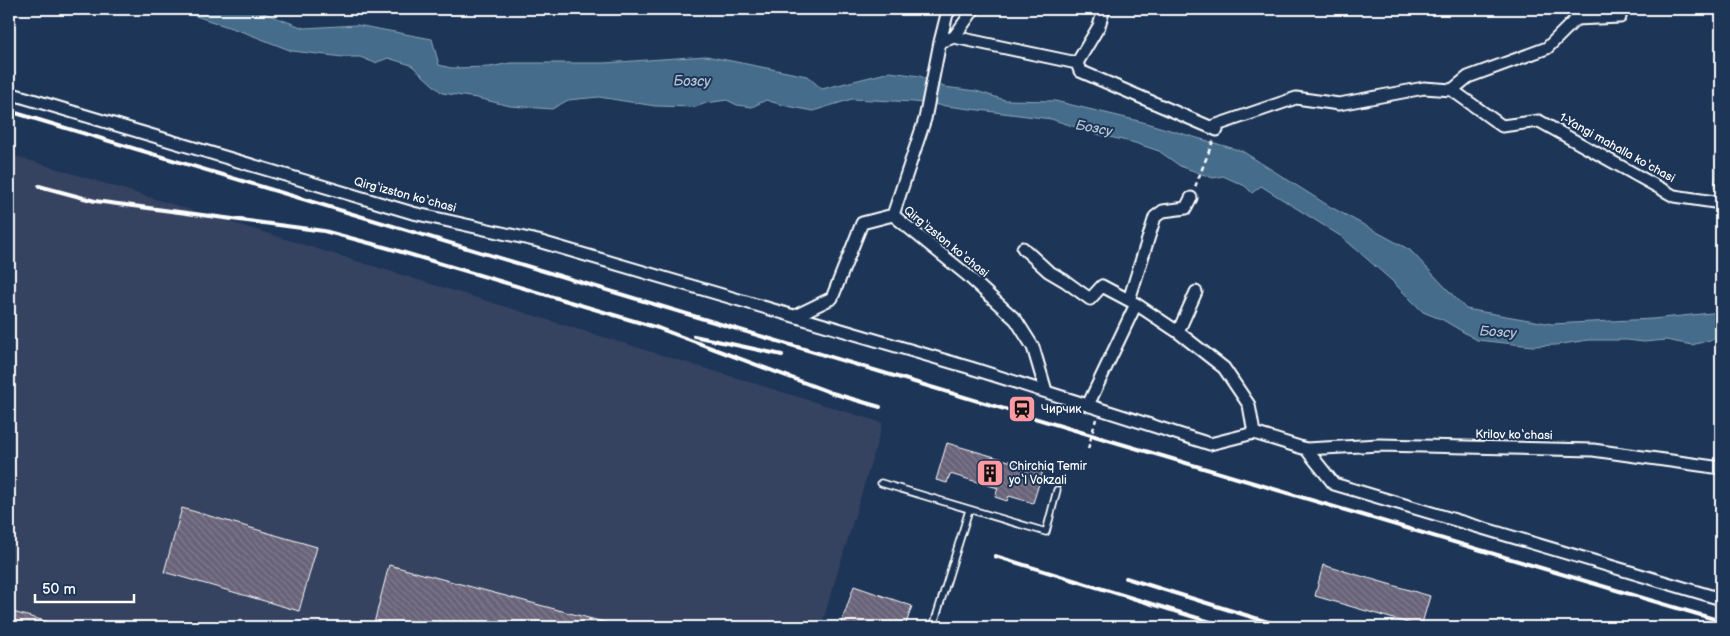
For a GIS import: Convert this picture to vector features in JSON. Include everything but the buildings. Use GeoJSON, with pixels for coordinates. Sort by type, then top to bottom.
{"type":"FeatureCollection","features":[{"type":"Feature","properties":{"kind":"street"},"geometry":{"type":"LineString","coordinates":[[893,215],[924,119],[940,42],[947,14],[951,9]]}},
{"type":"Feature","properties":{"kind":"street"},"geometry":{"type":"LineString","coordinates":[[954,38],[974,9]]}},
{"type":"Feature","properties":{"kind":"street"},"geometry":{"type":"LineString","coordinates":[[1077,63],[1099,26],[1104,9]]}},
{"type":"Feature","properties":{"kind":"street"},"geometry":{"type":"LineString","coordinates":[[1077,63],[1080,71],[1214,129],[1296,98],[1339,104],[1424,88],[1452,90],[1468,77],[1547,48],[1576,18],[1620,16],[1621,9]]}},
{"type":"Feature","properties":{"kind":"street"},"geometry":{"type":"LineString","coordinates":[[940,42],[954,38],[1077,63]]}},
{"type":"Feature","properties":{"kind":"street","name":"1-Yangi mahalla ko‘chasi"},"geometry":{"type":"LineString","coordinates":[[1452,90],[1502,126],[1539,121],[1674,196],[1721,203]]}},
{"type":"Feature","properties":{"kind":"street","name":"Qirg‘izston ko‘chasi"},"geometry":{"type":"LineString","coordinates":[[9,92],[413,213],[538,241],[795,316],[1046,390],[1210,444],[1254,433]]}},
{"type":"Feature","properties":{"kind":"street"},"geometry":{"type":"LineString","coordinates":[[1094,406],[1133,302],[1155,217],[1163,212],[1186,208],[1191,198]]}},
{"type":"Feature","properties":{"kind":"street","name":"Qirg‘izston ko‘chasi"},"geometry":{"type":"LineString","coordinates":[[795,316],[832,298],[862,224],[893,215],[967,274],[1016,320],[1032,347],[1046,390]]}},
{"type":"Feature","properties":{"kind":"street"},"geometry":{"type":"LineString","coordinates":[[1023,248],[1048,270],[1090,299],[1102,286],[1133,302],[1178,332],[1224,368],[1249,405],[1254,433],[1306,449],[1334,484],[1721,599]]}},
{"type":"Feature","properties":{"kind":"street"},"geometry":{"type":"LineString","coordinates":[[1178,332],[1196,292]]}},
{"type":"Feature","properties":{"kind":"street","name":"Krilov ko‘chasi"},"geometry":{"type":"LineString","coordinates":[[1306,449],[1379,445],[1593,450],[1721,468]]}},
{"type":"Feature","properties":{"kind":"lane"},"geometry":{"type":"LineString","coordinates":[[881,483],[1046,532],[1057,490]]}},
{"type":"Feature","properties":{"kind":"lane"},"geometry":{"type":"LineString","coordinates":[[933,627],[969,510]]}},
{"type":"Feature","properties":{"kind":"path"},"geometry":{"type":"LineString","coordinates":[[1191,198],[1214,129]]}},
{"type":"Feature","properties":{"kind":"path"},"geometry":{"type":"LineString","coordinates":[[1088,449],[1094,406]]}},
{"type":"Feature","properties":{"kind":"shaded area"},"geometry":{"type":"Polygon","coordinates":[[[9,154],[883,423],[821,627],[9,627],[9,154]]]}},
{"type":"Feature","properties":{"kind":"green space"},"geometry":{"type":"Polygon","coordinates":[[[1721,142],[1721,189],[1714,187],[1721,142]]]}},
{"type":"Feature","properties":{"kind":"water","name":"Бозсу"},"geometry":{"type":"Polygon","coordinates":[[[175,9],[253,9],[304,28],[357,25],[432,39],[439,65],[451,68],[490,67],[510,63],[604,63],[706,56],[807,76],[822,89],[890,72],[920,76],[944,87],[976,91],[1005,100],[1055,101],[1139,121],[1242,151],[1329,206],[1410,250],[1466,309],[1552,324],[1652,319],[1721,312],[1721,337],[1692,345],[1666,340],[1644,342],[1588,340],[1556,345],[1532,346],[1477,340],[1443,320],[1423,312],[1391,280],[1342,237],[1261,186],[1252,193],[1245,186],[1223,176],[1213,178],[1180,166],[1159,151],[1051,119],[914,102],[852,99],[813,111],[766,100],[752,107],[737,105],[727,100],[706,103],[696,107],[655,106],[599,97],[568,100],[552,109],[510,106],[477,98],[442,93],[411,65],[388,58],[375,63],[360,57],[292,51],[175,9]]]}},
{"type":"Feature","properties":{"kind":"railway"},"geometry":{"type":"LineString","coordinates":[[9,111],[1091,435],[1721,621]]}},
{"type":"Feature","properties":{"kind":"railway"},"geometry":{"type":"LineString","coordinates":[[39,186],[95,201],[324,231],[388,248],[658,328],[832,393],[880,407]]}},
{"type":"Feature","properties":{"kind":"railway"},"geometry":{"type":"LineString","coordinates":[[694,336],[782,355]]}},
{"type":"Feature","properties":{"kind":"railway"},"geometry":{"type":"LineString","coordinates":[[995,556],[1227,627]]}},
{"type":"Feature","properties":{"kind":"railway"},"geometry":{"type":"LineString","coordinates":[[1126,578],[1268,622],[1290,627]]}},
{"type":"Feature","properties":{"kind":"place","name":"Чирчик"},"geometry":{"type":"Point","coordinates":[1022,409]}},
{"type":"Feature","properties":{"kind":"place","name":"Chirchiq Temir yo‘l Vokzali"},"geometry":{"type":"Point","coordinates":[990,473]}}]}
